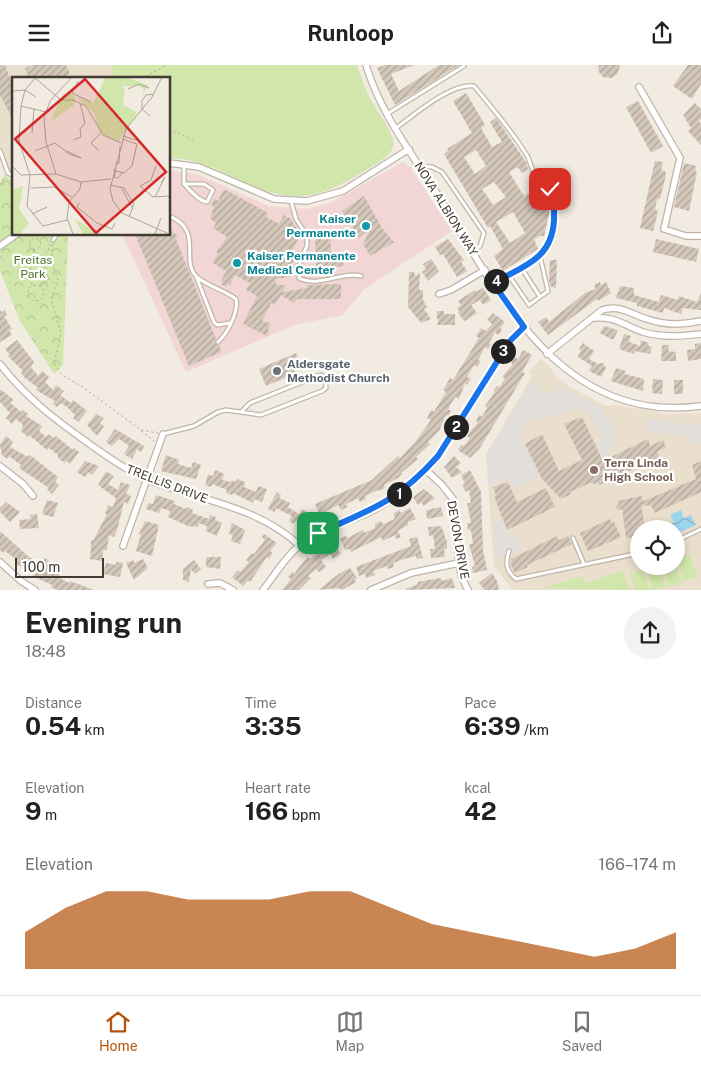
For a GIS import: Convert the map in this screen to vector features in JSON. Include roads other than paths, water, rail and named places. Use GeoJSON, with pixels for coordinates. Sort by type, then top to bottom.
{"type":"FeatureCollection","features":[{"type":"Feature","properties":{"kind":"street","name":"NOVA ALBION WAY"},"geometry":{"type":"LineString","coordinates":[[366,65],[387,115],[484,271],[546,354],[574,377],[612,396],[651,405],[681,408],[701,406]]}},
{"type":"Feature","properties":{"kind":"street"},"geometry":{"type":"LineString","coordinates":[[639,87],[680,158],[664,229],[686,236],[701,236]]}},
{"type":"Feature","properties":{"kind":"street"},"geometry":{"type":"LineString","coordinates":[[170,163],[199,167],[274,199],[307,201],[343,191],[409,149]]}},
{"type":"Feature","properties":{"kind":"street"},"geometry":{"type":"LineString","coordinates":[[0,246],[16,235]]}},
{"type":"Feature","properties":{"kind":"street"},"geometry":{"type":"LineString","coordinates":[[439,294],[451,290],[484,271]]}},
{"type":"Feature","properties":{"kind":"street"},"geometry":{"type":"LineString","coordinates":[[546,354],[602,310],[613,307],[648,320],[686,324],[701,321]]}},
{"type":"Feature","properties":{"kind":"street"},"geometry":{"type":"LineString","coordinates":[[592,318],[609,316],[644,332],[674,337],[701,333]]}},
{"type":"Feature","properties":{"kind":"street"},"geometry":{"type":"LineString","coordinates":[[263,590],[299,545],[318,533],[370,512],[399,494],[426,470],[438,456],[510,341],[524,327]]}},
{"type":"Feature","properties":{"kind":"street","name":"TRELLIS DRIVE"},"geometry":{"type":"LineString","coordinates":[[0,365],[37,405],[124,469],[147,479],[263,518],[283,530],[299,545]]}},
{"type":"Feature","properties":{"kind":"street"},"geometry":{"type":"LineString","coordinates":[[123,546],[163,434]]}},
{"type":"Feature","properties":{"kind":"street"},"geometry":{"type":"LineString","coordinates":[[0,466],[23,484],[32,496]]}},
{"type":"Feature","properties":{"kind":"street","name":"DEVON DRIVE"},"geometry":{"type":"LineString","coordinates":[[426,470],[453,499],[459,563],[462,578],[468,590]]}},
{"type":"Feature","properties":{"kind":"street"},"geometry":{"type":"LineString","coordinates":[[0,562],[21,581],[35,590]]}},
{"type":"Feature","properties":{"kind":"street"},"geometry":{"type":"LineString","coordinates":[[371,590],[411,573],[459,563]]}},
{"type":"Feature","properties":{"kind":"street"},"geometry":{"type":"LineString","coordinates":[[208,584],[220,583],[233,590]]}},
{"type":"Feature","properties":{"kind":"lane"},"geometry":{"type":"LineString","coordinates":[[387,115],[464,66]]}},
{"type":"Feature","properties":{"kind":"lane"},"geometry":{"type":"LineString","coordinates":[[395,128],[454,89],[468,85],[474,87],[501,118],[528,158],[533,171],[550,189],[554,198],[553,236],[540,256],[493,283]]}},
{"type":"Feature","properties":{"kind":"lane"},"geometry":{"type":"LineString","coordinates":[[0,151],[9,174],[12,175]]}},
{"type":"Feature","properties":{"kind":"lane"},"geometry":{"type":"LineString","coordinates":[[184,165],[184,184],[203,201],[207,202],[213,194],[213,191],[204,184],[184,184]]}},
{"type":"Feature","properties":{"kind":"lane"},"geometry":{"type":"LineString","coordinates":[[420,166],[432,167],[442,172],[484,233],[480,247],[473,251]]}},
{"type":"Feature","properties":{"kind":"lane"},"geometry":{"type":"LineString","coordinates":[[291,200],[293,213],[307,236],[307,246],[300,261],[299,278],[324,280],[351,273],[360,276]]}},
{"type":"Feature","properties":{"kind":"lane"},"geometry":{"type":"LineString","coordinates":[[170,216],[187,230],[190,239],[191,265],[214,322],[217,325],[230,323]]}},
{"type":"Feature","properties":{"kind":"lane"},"geometry":{"type":"LineString","coordinates":[[53,240],[56,235]]}},
{"type":"Feature","properties":{"kind":"lane"},"geometry":{"type":"LineString","coordinates":[[508,274],[529,305],[548,291],[540,256]]}},
{"type":"Feature","properties":{"kind":"lane"},"geometry":{"type":"LineString","coordinates":[[521,267],[540,297]]}},
{"type":"Feature","properties":{"kind":"lane"},"geometry":{"type":"LineString","coordinates":[[196,275],[236,299],[238,306],[218,342]]}},
{"type":"Feature","properties":{"kind":"lane"},"geometry":{"type":"LineString","coordinates":[[163,434],[194,426],[218,412],[241,412],[261,415],[322,391],[326,388],[325,378],[322,375],[317,376],[258,399],[250,403],[241,412]]}},
{"type":"Feature","properties":{"kind":"lane"},"geometry":{"type":"LineString","coordinates":[[685,537],[701,529]]}},
{"type":"Feature","properties":{"kind":"lane"},"geometry":{"type":"LineString","coordinates":[[572,537],[584,564]]}},
{"type":"Feature","properties":{"kind":"lane"},"geometry":{"type":"LineString","coordinates":[[509,551],[506,566],[511,575],[516,579],[630,555]]}},
{"type":"Feature","properties":{"kind":"water"},"geometry":{"type":"Polygon","coordinates":[[[681,510],[684,518],[691,515],[696,525],[685,530],[685,520],[673,520],[670,515],[681,510]]]}},
{"type":"Feature","properties":{"kind":"place","name":"Kaiser Permanente"},"geometry":{"type":"Point","coordinates":[366,226]}},
{"type":"Feature","properties":{"kind":"place","name":"Kaiser Permanente Medical Center"},"geometry":{"type":"Point","coordinates":[237,263]}},
{"type":"Feature","properties":{"kind":"place","name":"Aldersgate Methodist Church"},"geometry":{"type":"Point","coordinates":[277,371]}},
{"type":"Feature","properties":{"kind":"place","name":"Terra Linda High School"},"geometry":{"type":"Point","coordinates":[594,470]}},
{"type":"Feature","properties":{"kind":"park label","name":"Freitas Park"},"geometry":{"type":"Point","coordinates":[33,267]}}]}
